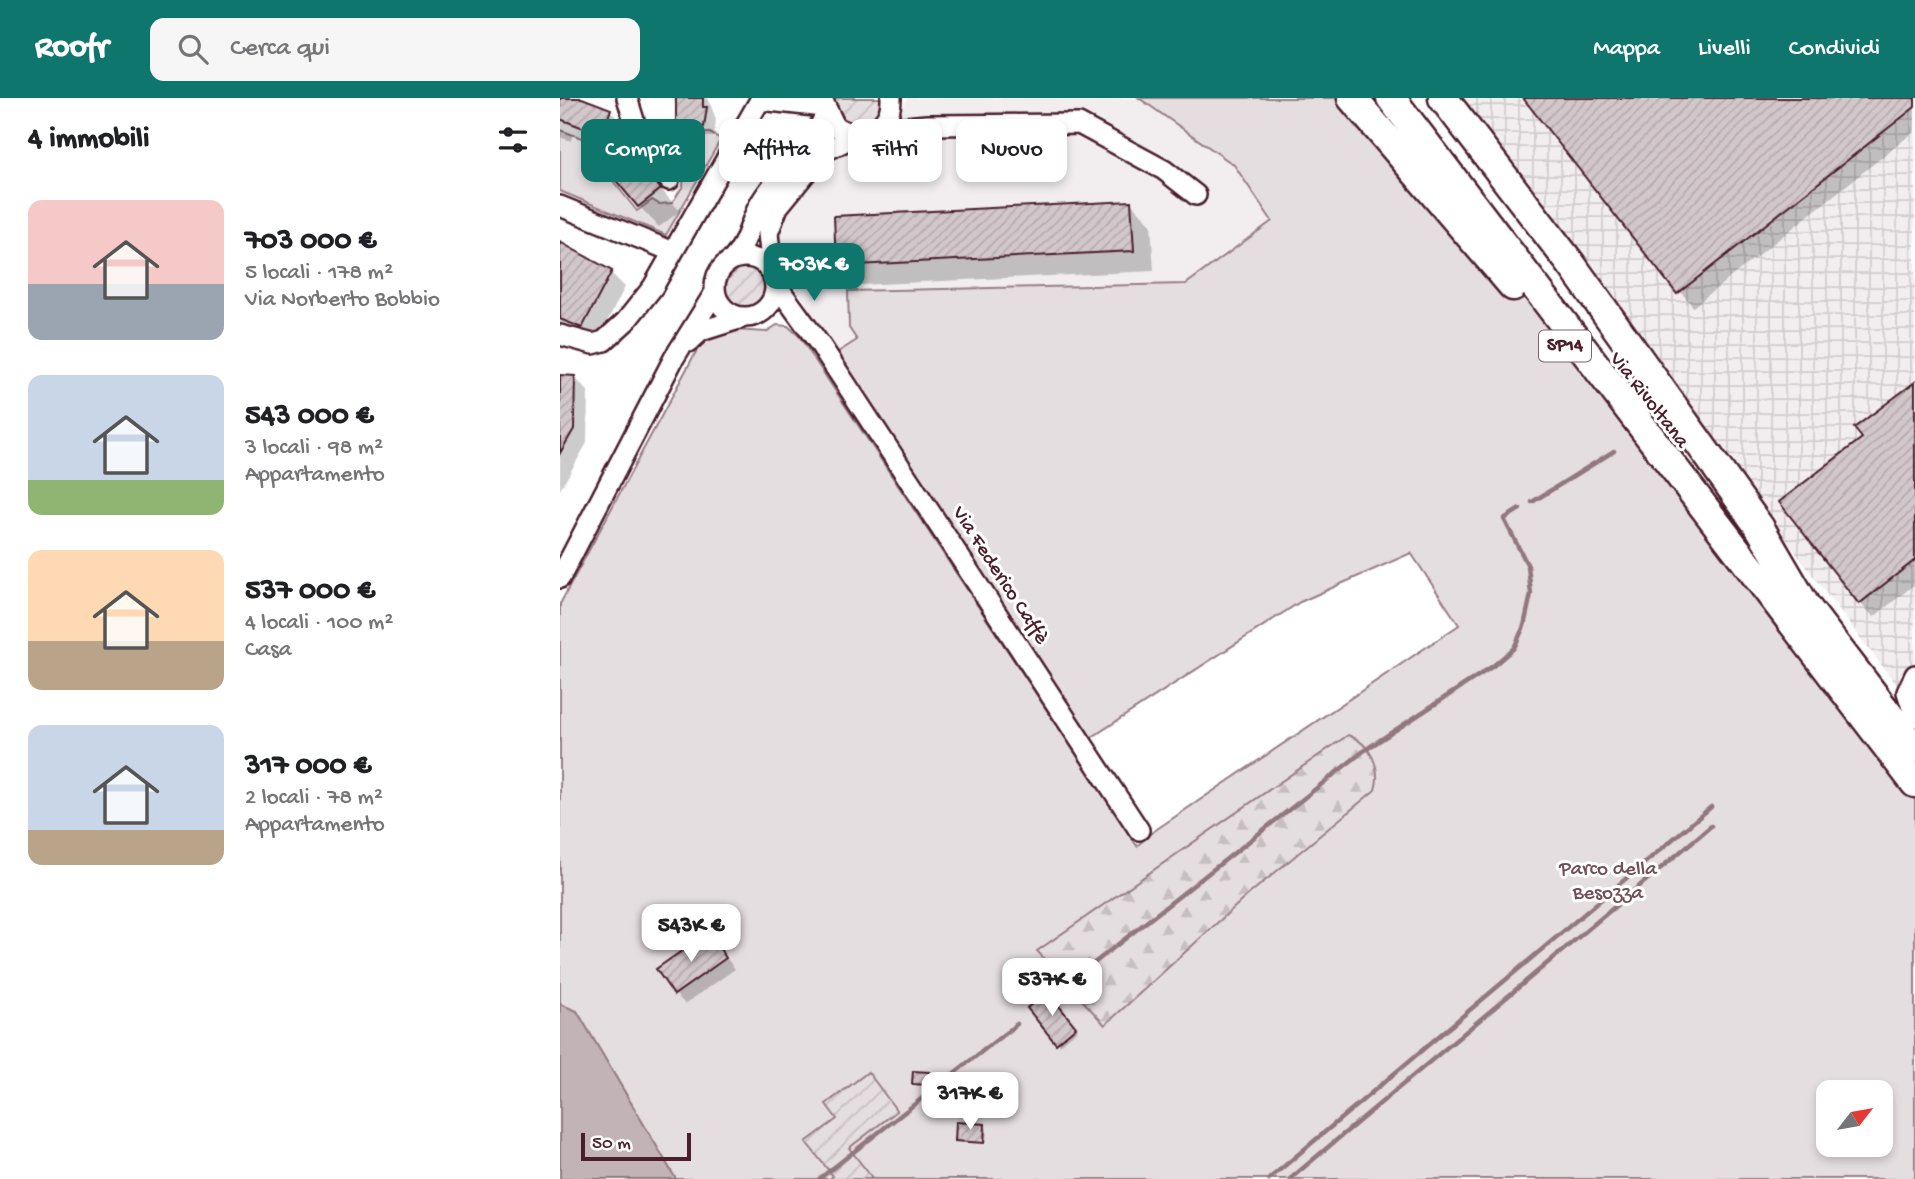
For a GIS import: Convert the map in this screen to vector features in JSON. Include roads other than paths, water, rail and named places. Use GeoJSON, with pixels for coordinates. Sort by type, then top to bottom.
{"type":"FeatureCollection","features":[{"type":"Feature","properties":{"kind":"highway","name":"SP14"},"geometry":{"type":"LineString","coordinates":[[1352,98],[1586,371],[1723,546],[1774,596],[1915,783]]}},
{"type":"Feature","properties":{"kind":"highway","name":"Via Rivoltana"},"geometry":{"type":"LineString","coordinates":[[1391,98],[1774,596]]}},
{"type":"Feature","properties":{"kind":"highway","name":"Via Rivoltana"},"geometry":{"type":"LineString","coordinates":[[1415,98],[1805,605]]}},
{"type":"Feature","properties":{"kind":"highway","name":"SP14"},"geometry":{"type":"LineString","coordinates":[[1443,98],[1571,264],[1760,528],[1805,605],[1915,749]]}},
{"type":"Feature","properties":{"kind":"street"},"geometry":{"type":"LineString","coordinates":[[627,98],[634,119]]}},
{"type":"Feature","properties":{"kind":"street"},"geometry":{"type":"LineString","coordinates":[[560,335],[593,344],[614,334],[653,287],[671,251],[771,99],[825,106],[842,131],[848,131]]}},
{"type":"Feature","properties":{"kind":"street"},"geometry":{"type":"LineString","coordinates":[[878,119],[892,103],[909,119]]}},
{"type":"Feature","properties":{"kind":"street"},"geometry":{"type":"LineString","coordinates":[[560,578],[674,358],[715,292],[718,273],[743,248],[762,200],[817,130],[825,106]]}},
{"type":"Feature","properties":{"kind":"street"},"geometry":{"type":"LineString","coordinates":[[942,126],[1079,124],[1164,170],[1196,195]]}},
{"type":"Feature","properties":{"kind":"street"},"geometry":{"type":"LineString","coordinates":[[674,358],[701,331],[750,316],[772,302],[774,277],[768,233],[778,207],[823,152],[848,140]]}},
{"type":"Feature","properties":{"kind":"street"},"geometry":{"type":"LineString","coordinates":[[560,206],[671,251]]}},
{"type":"Feature","properties":{"kind":"street"},"geometry":{"type":"LineString","coordinates":[[732,260],[750,257],[766,265],[821,346]]}},
{"type":"Feature","properties":{"kind":"street"},"geometry":{"type":"LineString","coordinates":[[715,292],[724,310],[794,321],[821,346]]}},
{"type":"Feature","properties":{"kind":"street","name":"Via Federico Caffè"},"geometry":{"type":"LineString","coordinates":[[821,346],[1139,830]]}},
{"type":"Feature","properties":{"kind":"street"},"geometry":{"type":"LineString","coordinates":[[1913,679],[1908,701],[1915,717]]}},
{"type":"Feature","properties":{"kind":"waterway"},"geometry":{"type":"LineString","coordinates":[[1532,502],[1614,451]]}},
{"type":"Feature","properties":{"kind":"waterway"},"geometry":{"type":"LineString","coordinates":[[1070,982],[1365,750],[1493,666],[1514,648],[1524,626],[1531,594],[1528,566],[1504,519],[1520,509]]}},
{"type":"Feature","properties":{"kind":"waterway"},"geometry":{"type":"LineString","coordinates":[[1269,1179],[1711,807]]}},
{"type":"Feature","properties":{"kind":"waterway"},"geometry":{"type":"LineString","coordinates":[[1290,1179],[1711,826]]}},
{"type":"Feature","properties":{"kind":"waterway"},"geometry":{"type":"LineString","coordinates":[[819,1179],[1017,1024]]}},
{"type":"Feature","properties":{"kind":"park label","name":"Parco della Besozza"},"geometry":{"type":"Point","coordinates":[1608,882]}}]}
